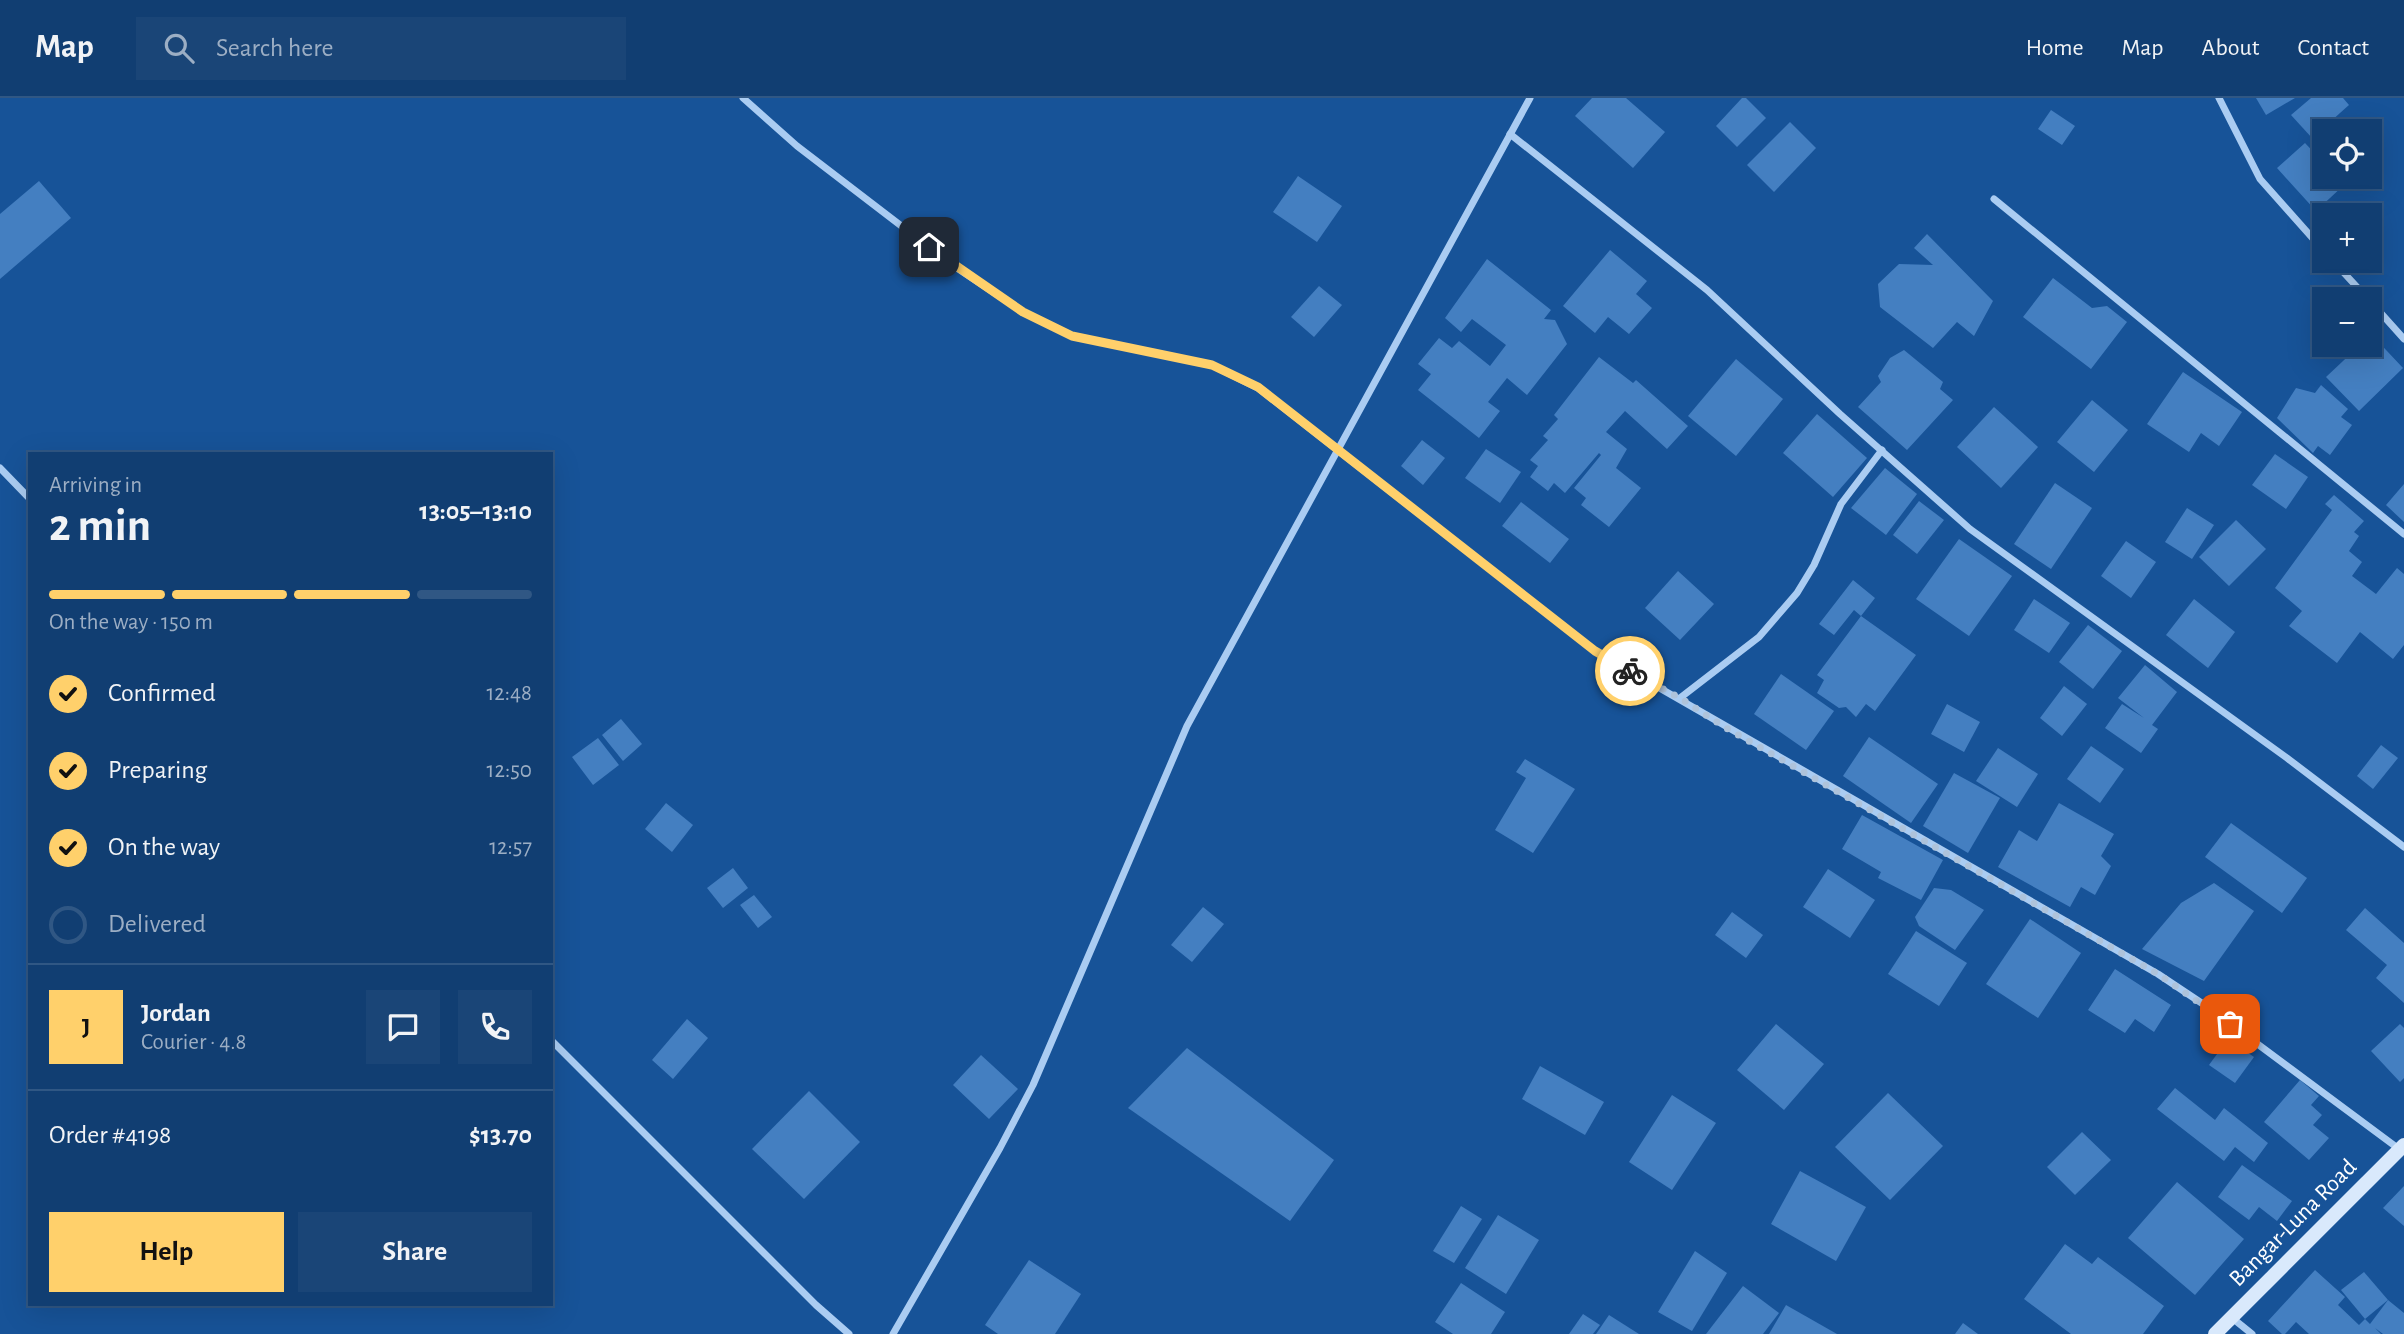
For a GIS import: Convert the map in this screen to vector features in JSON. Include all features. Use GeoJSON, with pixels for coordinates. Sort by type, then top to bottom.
{"type":"FeatureCollection","features":[{"type":"Feature","properties":{"kind":"main road","name":"Bangar-Luna Road"},"geometry":{"type":"LineString","coordinates":[[2215,1334],[2402,1147]]}},
{"type":"Feature","properties":{"kind":"street"},"geometry":{"type":"LineString","coordinates":[[743,98],[797,146],[951,264],[1023,312],[1072,336],[1212,365],[1258,387],[1595,651],[2158,974],[2402,1147]]}},
{"type":"Feature","properties":{"kind":"street"},"geometry":{"type":"LineString","coordinates":[[893,1334],[1000,1148],[1032,1085],[1186,726],[1530,98]]}},
{"type":"Feature","properties":{"kind":"street"},"geometry":{"type":"LineString","coordinates":[[2219,98],[2260,179],[2312,238]]}},
{"type":"Feature","properties":{"kind":"street"},"geometry":{"type":"LineString","coordinates":[[1510,134],[1707,290],[1970,528],[2287,758],[2404,847]]}},
{"type":"Feature","properties":{"kind":"street"},"geometry":{"type":"LineString","coordinates":[[1994,199],[2404,534]]}},
{"type":"Feature","properties":{"kind":"street"},"geometry":{"type":"LineString","coordinates":[[2344,273],[2357,287]]}},
{"type":"Feature","properties":{"kind":"street"},"geometry":{"type":"LineString","coordinates":[[2382,314],[2404,339]]}},
{"type":"Feature","properties":{"kind":"street"},"geometry":{"type":"LineString","coordinates":[[1680,698],[1759,637],[1797,593],[1814,565],[1842,503],[1882,450]]}},
{"type":"Feature","properties":{"kind":"street"},"geometry":{"type":"LineString","coordinates":[[0,468],[28,497]]}},
{"type":"Feature","properties":{"kind":"street"},"geometry":{"type":"LineString","coordinates":[[553,1042],[849,1334]]}},
{"type":"Feature","properties":{"kind":"street"},"geometry":{"type":"LineString","coordinates":[[2231,1317],[2252,1334]]}},
{"type":"Feature","properties":{"kind":"building"},"geometry":{"type":"Polygon","coordinates":[[[1592,98],[1626,98],[1665,132],[1633,168],[1575,116],[1592,98]]]}},
{"type":"Feature","properties":{"kind":"building"},"geometry":{"type":"Polygon","coordinates":[[[1742,98],[1746,98],[1766,118],[1737,147],[1716,126],[1742,98]]]}},
{"type":"Feature","properties":{"kind":"building"},"geometry":{"type":"Polygon","coordinates":[[[2256,98],[2295,98],[2266,115],[2256,98]]]}},
{"type":"Feature","properties":{"kind":"building"},"geometry":{"type":"Polygon","coordinates":[[[2311,98],[2343,98],[2349,105],[2333,119],[2312,119],[2312,138],[2291,115],[2311,98]]]}},
{"type":"Feature","properties":{"kind":"building"},"geometry":{"type":"Polygon","coordinates":[[[2051,110],[2075,126],[2062,145],[2038,129],[2051,110]]]}},
{"type":"Feature","properties":{"kind":"building"},"geometry":{"type":"Polygon","coordinates":[[[1790,122],[1816,148],[1774,192],[1747,165],[1790,122]]]}},
{"type":"Feature","properties":{"kind":"building"},"geometry":{"type":"Polygon","coordinates":[[[2305,143],[2312,150],[2312,189],[2340,189],[2325,203],[2312,203],[2312,207],[2277,168],[2305,143]]]}},
{"type":"Feature","properties":{"kind":"building"},"geometry":{"type":"Polygon","coordinates":[[[1298,176],[1342,206],[1317,242],[1273,212],[1298,176]]]}},
{"type":"Feature","properties":{"kind":"building"},"geometry":{"type":"Polygon","coordinates":[[[39,181],[71,218],[0,279],[0,214],[39,181]]]}},
{"type":"Feature","properties":{"kind":"building"},"geometry":{"type":"Polygon","coordinates":[[[1927,234],[1993,301],[1974,336],[1957,322],[1933,348],[1880,307],[1878,284],[1899,264],[1933,265],[1914,248],[1927,234]]]}},
{"type":"Feature","properties":{"kind":"building"},"geometry":{"type":"Polygon","coordinates":[[[1610,250],[1647,281],[1636,294],[1652,308],[1629,334],[1608,317],[1595,333],[1563,306],[1610,250]]]}},
{"type":"Feature","properties":{"kind":"building"},"geometry":{"type":"Polygon","coordinates":[[[1487,259],[1551,310],[1544,319],[1555,320],[1567,344],[1527,395],[1507,378],[1488,402],[1500,411],[1479,438],[1418,390],[1431,374],[1418,364],[1439,338],[1452,348],[1459,341],[1490,366],[1506,345],[1472,319],[1461,332],[1445,318],[1487,259]]]}},
{"type":"Feature","properties":{"kind":"building"},"geometry":{"type":"Polygon","coordinates":[[[2053,278],[2092,308],[2107,306],[2127,322],[2091,369],[2023,317],[2053,278]]]}},
{"type":"Feature","properties":{"kind":"building"},"geometry":{"type":"Polygon","coordinates":[[[1319,286],[1342,305],[1314,337],[1291,317],[1319,286]]]}},
{"type":"Feature","properties":{"kind":"building"},"geometry":{"type":"Polygon","coordinates":[[[2382,346],[2403,368],[2359,411],[2326,377],[2347,357],[2382,357],[2382,346]]]}},
{"type":"Feature","properties":{"kind":"building"},"geometry":{"type":"Polygon","coordinates":[[[1904,350],[1943,382],[1940,389],[1953,400],[1907,450],[1858,407],[1881,382],[1878,376],[1890,358],[1904,350]]]}},
{"type":"Feature","properties":{"kind":"building"},"geometry":{"type":"Polygon","coordinates":[[[1599,357],[1633,383],[1636,380],[1688,426],[1667,449],[1625,411],[1606,432],[1627,449],[1616,468],[1641,488],[1609,527],[1581,505],[1586,498],[1574,488],[1601,455],[1599,453],[1565,493],[1554,483],[1548,491],[1530,477],[1538,466],[1530,460],[1548,440],[1543,436],[1558,419],[1554,415],[1599,357]]]}},
{"type":"Feature","properties":{"kind":"building"},"geometry":{"type":"Polygon","coordinates":[[[1736,359],[1783,399],[1736,456],[1688,416],[1736,359]]]}},
{"type":"Feature","properties":{"kind":"building"},"geometry":{"type":"Polygon","coordinates":[[[2183,372],[2242,412],[2219,446],[2201,433],[2189,452],[2147,424],[2183,372]]]}},
{"type":"Feature","properties":{"kind":"building"},"geometry":{"type":"Polygon","coordinates":[[[2321,385],[2348,409],[2341,417],[2352,425],[2330,455],[2318,446],[2313,453],[2277,418],[2296,388],[2315,393],[2321,385]]]}},
{"type":"Feature","properties":{"kind":"building"},"geometry":{"type":"Polygon","coordinates":[[[2092,400],[2128,430],[2094,472],[2057,442],[2092,400]]]}},
{"type":"Feature","properties":{"kind":"building"},"geometry":{"type":"Polygon","coordinates":[[[1994,407],[2038,447],[2001,488],[1957,447],[1994,407]]]}},
{"type":"Feature","properties":{"kind":"building"},"geometry":{"type":"Polygon","coordinates":[[[1817,414],[1867,458],[1833,497],[1783,453],[1817,414]]]}},
{"type":"Feature","properties":{"kind":"building"},"geometry":{"type":"Polygon","coordinates":[[[1422,440],[1445,458],[1423,485],[1401,466],[1422,440]]]}},
{"type":"Feature","properties":{"kind":"building"},"geometry":{"type":"Polygon","coordinates":[[[1486,449],[1521,472],[1500,503],[1465,478],[1486,449]]]}},
{"type":"Feature","properties":{"kind":"building"},"geometry":{"type":"Polygon","coordinates":[[[2275,454],[2308,477],[2286,509],[2252,485],[2275,454]]]}},
{"type":"Feature","properties":{"kind":"building"},"geometry":{"type":"Polygon","coordinates":[[[1885,468],[1917,494],[1886,535],[1851,508],[1885,468]]]}},
{"type":"Feature","properties":{"kind":"building"},"geometry":{"type":"Polygon","coordinates":[[[2055,483],[2092,508],[2051,569],[2014,544],[2055,483]]]}},
{"type":"Feature","properties":{"kind":"building"},"geometry":{"type":"Polygon","coordinates":[[[2404,484],[2404,522],[2386,505],[2404,484]]]}},
{"type":"Feature","properties":{"kind":"building"},"geometry":{"type":"Polygon","coordinates":[[[2334,495],[2364,521],[2354,532],[2359,536],[2349,551],[2362,562],[2352,576],[2376,594],[2397,568],[2404,574],[2404,645],[2393,659],[2360,632],[2337,663],[2289,626],[2302,611],[2275,588],[2332,510],[2325,504],[2334,495]]]}},
{"type":"Feature","properties":{"kind":"building"},"geometry":{"type":"Polygon","coordinates":[[[1919,501],[1944,520],[1917,554],[1893,535],[1919,501]]]}},
{"type":"Feature","properties":{"kind":"building"},"geometry":{"type":"Polygon","coordinates":[[[1521,502],[1569,539],[1550,563],[1502,526],[1521,502]]]}},
{"type":"Feature","properties":{"kind":"building"},"geometry":{"type":"Polygon","coordinates":[[[2187,508],[2214,525],[2192,559],[2165,542],[2187,508]]]}},
{"type":"Feature","properties":{"kind":"building"},"geometry":{"type":"Polygon","coordinates":[[[2236,520],[2266,549],[2229,586],[2199,557],[2236,520]]]}},
{"type":"Feature","properties":{"kind":"building"},"geometry":{"type":"Polygon","coordinates":[[[1959,539],[2012,576],[1969,636],[1916,599],[1959,539]]]}},
{"type":"Feature","properties":{"kind":"building"},"geometry":{"type":"Polygon","coordinates":[[[2126,541],[2156,562],[2131,598],[2101,576],[2126,541]]]}},
{"type":"Feature","properties":{"kind":"building"},"geometry":{"type":"Polygon","coordinates":[[[1678,571],[1714,604],[1680,640],[1645,608],[1678,571]]]}},
{"type":"Feature","properties":{"kind":"building"},"geometry":{"type":"Polygon","coordinates":[[[1853,580],[1875,598],[1861,616],[1854,610],[1834,635],[1819,624],[1853,580]]]}},
{"type":"Feature","properties":{"kind":"building"},"geometry":{"type":"Polygon","coordinates":[[[2034,599],[2070,623],[2049,653],[2014,630],[2034,599]]]}},
{"type":"Feature","properties":{"kind":"building"},"geometry":{"type":"Polygon","coordinates":[[[2194,599],[2235,632],[2208,668],[2166,635],[2194,599]]]}},
{"type":"Feature","properties":{"kind":"building"},"geometry":{"type":"Polygon","coordinates":[[[1861,616],[1916,655],[1875,711],[1866,704],[1856,717],[1846,707],[1839,708],[1817,693],[1824,680],[1817,675],[1861,616]]]}},
{"type":"Feature","properties":{"kind":"building"},"geometry":{"type":"Polygon","coordinates":[[[2088,625],[2122,651],[2093,689],[2059,662],[2088,625]]]}},
{"type":"Feature","properties":{"kind":"building"},"geometry":{"type":"Polygon","coordinates":[[[2145,665],[2177,692],[2152,725],[2158,729],[2141,753],[2105,728],[2122,704],[2144,718],[2118,698],[2145,665]]]}},
{"type":"Feature","properties":{"kind":"building"},"geometry":{"type":"Polygon","coordinates":[[[1781,674],[1834,711],[1806,750],[1754,714],[1781,674]]]}},
{"type":"Feature","properties":{"kind":"building"},"geometry":{"type":"Polygon","coordinates":[[[2064,686],[2087,704],[2062,736],[2040,718],[2064,686]]]}},
{"type":"Feature","properties":{"kind":"building"},"geometry":{"type":"Polygon","coordinates":[[[1947,704],[1980,722],[1964,752],[1931,734],[1947,704]]]}},
{"type":"Feature","properties":{"kind":"building"},"geometry":{"type":"Polygon","coordinates":[[[621,719],[642,744],[623,761],[602,735],[621,719]]]}},
{"type":"Feature","properties":{"kind":"building"},"geometry":{"type":"Polygon","coordinates":[[[1869,737],[1938,784],[1911,823],[1843,776],[1869,737]]]}},
{"type":"Feature","properties":{"kind":"building"},"geometry":{"type":"Polygon","coordinates":[[[598,738],[619,765],[593,785],[572,757],[598,738]]]}},
{"type":"Feature","properties":{"kind":"building"},"geometry":{"type":"Polygon","coordinates":[[[2381,745],[2398,758],[2373,789],[2357,776],[2381,745]]]}},
{"type":"Feature","properties":{"kind":"building"},"geometry":{"type":"Polygon","coordinates":[[[2091,746],[2124,769],[2100,803],[2067,779],[2091,746]]]}},
{"type":"Feature","properties":{"kind":"building"},"geometry":{"type":"Polygon","coordinates":[[[1998,748],[2038,774],[2017,807],[1976,781],[1998,748]]]}},
{"type":"Feature","properties":{"kind":"building"},"geometry":{"type":"Polygon","coordinates":[[[1525,759],[1575,789],[1533,853],[1495,830],[1526,778],[1516,772],[1525,759]]]}},
{"type":"Feature","properties":{"kind":"building"},"geometry":{"type":"Polygon","coordinates":[[[1954,773],[2000,798],[1968,853],[1923,826],[1954,773]]]}},
{"type":"Feature","properties":{"kind":"building"},"geometry":{"type":"Polygon","coordinates":[[[666,803],[693,825],[672,852],[645,829],[666,803]]]}},
{"type":"Feature","properties":{"kind":"building"},"geometry":{"type":"Polygon","coordinates":[[[2059,803],[2114,834],[2101,856],[2111,866],[2095,895],[2081,887],[2070,907],[1998,867],[2019,830],[2037,841],[2059,803]]]}},
{"type":"Feature","properties":{"kind":"building"},"geometry":{"type":"Polygon","coordinates":[[[1862,815],[1943,860],[1921,900],[1878,878],[1881,872],[1842,849],[1862,815]]]}},
{"type":"Feature","properties":{"kind":"building"},"geometry":{"type":"Polygon","coordinates":[[[2231,823],[2307,878],[2282,913],[2205,857],[2231,823]]]}},
{"type":"Feature","properties":{"kind":"building"},"geometry":{"type":"Polygon","coordinates":[[[733,868],[748,888],[723,908],[707,888],[733,868]]]}},
{"type":"Feature","properties":{"kind":"building"},"geometry":{"type":"Polygon","coordinates":[[[1828,869],[1875,900],[1850,938],[1803,907],[1828,869]]]}},
{"type":"Feature","properties":{"kind":"building"},"geometry":{"type":"Polygon","coordinates":[[[2214,883],[2254,911],[2204,981],[2142,949],[2181,903],[2214,883]]]}},
{"type":"Feature","properties":{"kind":"building"},"geometry":{"type":"Polygon","coordinates":[[[1934,888],[1951,890],[1984,910],[1955,950],[1919,926],[1915,917],[1934,888]]]}},
{"type":"Feature","properties":{"kind":"building"},"geometry":{"type":"Polygon","coordinates":[[[754,895],[772,917],[758,928],[740,905],[754,895]]]}},
{"type":"Feature","properties":{"kind":"building"},"geometry":{"type":"Polygon","coordinates":[[[1203,907],[1224,924],[1192,962],[1171,945],[1203,907]]]}},
{"type":"Feature","properties":{"kind":"building"},"geometry":{"type":"Polygon","coordinates":[[[2365,908],[2404,943],[2404,1003],[2376,978],[2387,965],[2346,930],[2365,908]]]}},
{"type":"Feature","properties":{"kind":"building"},"geometry":{"type":"Polygon","coordinates":[[[1732,912],[1763,935],[1746,958],[1715,935],[1732,912]]]}},
{"type":"Feature","properties":{"kind":"building"},"geometry":{"type":"Polygon","coordinates":[[[2030,919],[2081,953],[2038,1018],[1986,984],[2030,919]]]}},
{"type":"Feature","properties":{"kind":"building"},"geometry":{"type":"Polygon","coordinates":[[[1916,931],[1967,963],[1939,1006],[1888,974],[1916,931]]]}},
{"type":"Feature","properties":{"kind":"building"},"geometry":{"type":"Polygon","coordinates":[[[2115,969],[2171,1005],[2154,1032],[2135,1019],[2125,1033],[2088,1010],[2115,969]]]}},
{"type":"Feature","properties":{"kind":"building"},"geometry":{"type":"Polygon","coordinates":[[[687,1019],[708,1038],[673,1079],[652,1060],[687,1019]]]}},
{"type":"Feature","properties":{"kind":"building"},"geometry":{"type":"Polygon","coordinates":[[[1776,1024],[1824,1064],[1784,1110],[1737,1070],[1776,1024]]]}},
{"type":"Feature","properties":{"kind":"building"},"geometry":{"type":"Polygon","coordinates":[[[2400,1024],[2404,1028],[2404,1078],[2400,1082],[2371,1051],[2400,1024]]]}},
{"type":"Feature","properties":{"kind":"building"},"geometry":{"type":"Polygon","coordinates":[[[2228,1039],[2254,1057],[2235,1083],[2209,1065],[2228,1039]]]}},
{"type":"Feature","properties":{"kind":"building"},"geometry":{"type":"Polygon","coordinates":[[[1187,1048],[1334,1160],[1290,1221],[1128,1108],[1187,1048]]]}},
{"type":"Feature","properties":{"kind":"building"},"geometry":{"type":"Polygon","coordinates":[[[981,1055],[1018,1089],[989,1119],[953,1085],[981,1055]]]}},
{"type":"Feature","properties":{"kind":"building"},"geometry":{"type":"Polygon","coordinates":[[[1540,1066],[1604,1102],[1585,1135],[1522,1099],[1540,1066]]]}},
{"type":"Feature","properties":{"kind":"building"},"geometry":{"type":"Polygon","coordinates":[[[2300,1080],[2319,1096],[2311,1105],[2322,1115],[2313,1125],[2329,1138],[2309,1160],[2264,1122],[2300,1080]]]}},
{"type":"Feature","properties":{"kind":"building"},"geometry":{"type":"Polygon","coordinates":[[[2175,1088],[2215,1120],[2224,1108],[2268,1143],[2254,1162],[2235,1147],[2224,1161],[2157,1109],[2175,1088]]]}},
{"type":"Feature","properties":{"kind":"building"},"geometry":{"type":"Polygon","coordinates":[[[809,1091],[860,1142],[804,1199],[752,1149],[809,1091]]]}},
{"type":"Feature","properties":{"kind":"building"},"geometry":{"type":"Polygon","coordinates":[[[1888,1093],[1943,1146],[1890,1200],[1835,1147],[1888,1093]]]}},
{"type":"Feature","properties":{"kind":"building"},"geometry":{"type":"Polygon","coordinates":[[[1672,1095],[1716,1123],[1672,1190],[1629,1162],[1672,1095]]]}},
{"type":"Feature","properties":{"kind":"building"},"geometry":{"type":"Polygon","coordinates":[[[2082,1132],[2111,1160],[2075,1195],[2047,1167],[2082,1132]]]}},
{"type":"Feature","properties":{"kind":"building"},"geometry":{"type":"Polygon","coordinates":[[[2242,1165],[2292,1201],[2277,1221],[2259,1207],[2249,1220],[2218,1197],[2242,1165]]]}},
{"type":"Feature","properties":{"kind":"building"},"geometry":{"type":"Polygon","coordinates":[[[1800,1171],[1866,1207],[1836,1261],[1771,1224],[1800,1171]]]}},
{"type":"Feature","properties":{"kind":"building"},"geometry":{"type":"Polygon","coordinates":[[[2177,1182],[2244,1239],[2195,1295],[2128,1238],[2177,1182]]]}},
{"type":"Feature","properties":{"kind":"building"},"geometry":{"type":"Polygon","coordinates":[[[2404,1186],[2404,1226],[2383,1208],[2404,1186]]]}},
{"type":"Feature","properties":{"kind":"building"},"geometry":{"type":"Polygon","coordinates":[[[1461,1206],[1482,1219],[1454,1263],[1433,1251],[1461,1206]]]}},
{"type":"Feature","properties":{"kind":"building"},"geometry":{"type":"Polygon","coordinates":[[[1498,1215],[1539,1240],[1506,1294],[1465,1268],[1498,1215]]]}},
{"type":"Feature","properties":{"kind":"building"},"geometry":{"type":"Polygon","coordinates":[[[2065,1244],[2092,1264],[2098,1257],[2164,1306],[2143,1334],[2071,1334],[2024,1299],[2065,1244]]]}},
{"type":"Feature","properties":{"kind":"building"},"geometry":{"type":"Polygon","coordinates":[[[1695,1251],[1727,1273],[1692,1331],[1658,1312],[1695,1251]]]}},
{"type":"Feature","properties":{"kind":"building"},"geometry":{"type":"Polygon","coordinates":[[[1029,1260],[1081,1294],[1055,1334],[998,1334],[985,1325],[1029,1260]]]}},
{"type":"Feature","properties":{"kind":"building"},"geometry":{"type":"Polygon","coordinates":[[[2315,1270],[2345,1297],[2338,1305],[2359,1325],[2365,1319],[2370,1324],[2388,1300],[2404,1313],[2404,1334],[2383,1334],[2375,1328],[2381,1334],[2309,1334],[2296,1322],[2282,1334],[2268,1321],[2315,1270]]]}},
{"type":"Feature","properties":{"kind":"building"},"geometry":{"type":"Polygon","coordinates":[[[2364,1272],[2388,1300],[2365,1319],[2341,1290],[2364,1272]]]}},
{"type":"Feature","properties":{"kind":"building"},"geometry":{"type":"Polygon","coordinates":[[[1461,1283],[1505,1312],[1491,1334],[1453,1334],[1435,1322],[1461,1283]]]}},
{"type":"Feature","properties":{"kind":"building"},"geometry":{"type":"Polygon","coordinates":[[[1743,1286],[1779,1313],[1763,1334],[1706,1334],[1743,1286]]]}},
{"type":"Feature","properties":{"kind":"building"},"geometry":{"type":"Polygon","coordinates":[[[1786,1305],[1837,1334],[1769,1334],[1786,1305]]]}},
{"type":"Feature","properties":{"kind":"building"},"geometry":{"type":"Polygon","coordinates":[[[1583,1314],[1600,1325],[1593,1334],[1569,1334],[1583,1314]]]}},
{"type":"Feature","properties":{"kind":"building"},"geometry":{"type":"Polygon","coordinates":[[[1609,1315],[1639,1334],[1596,1334],[1609,1315]]]}},
{"type":"Feature","properties":{"kind":"building"},"geometry":{"type":"Polygon","coordinates":[[[1963,1323],[1978,1334],[1955,1334],[1963,1323]]]}},
{"type":"Feature","properties":{"kind":"way so far"},"geometry":{"type":"LineString","coordinates":[[1630,671],[2158,974],[2230,1024]]}},
{"type":"Feature","properties":{"kind":"route"},"geometry":{"type":"LineString","coordinates":[[929,247],[1023,312],[1072,336],[1212,365],[1258,387],[1595,651],[1630,671]]}}]}
